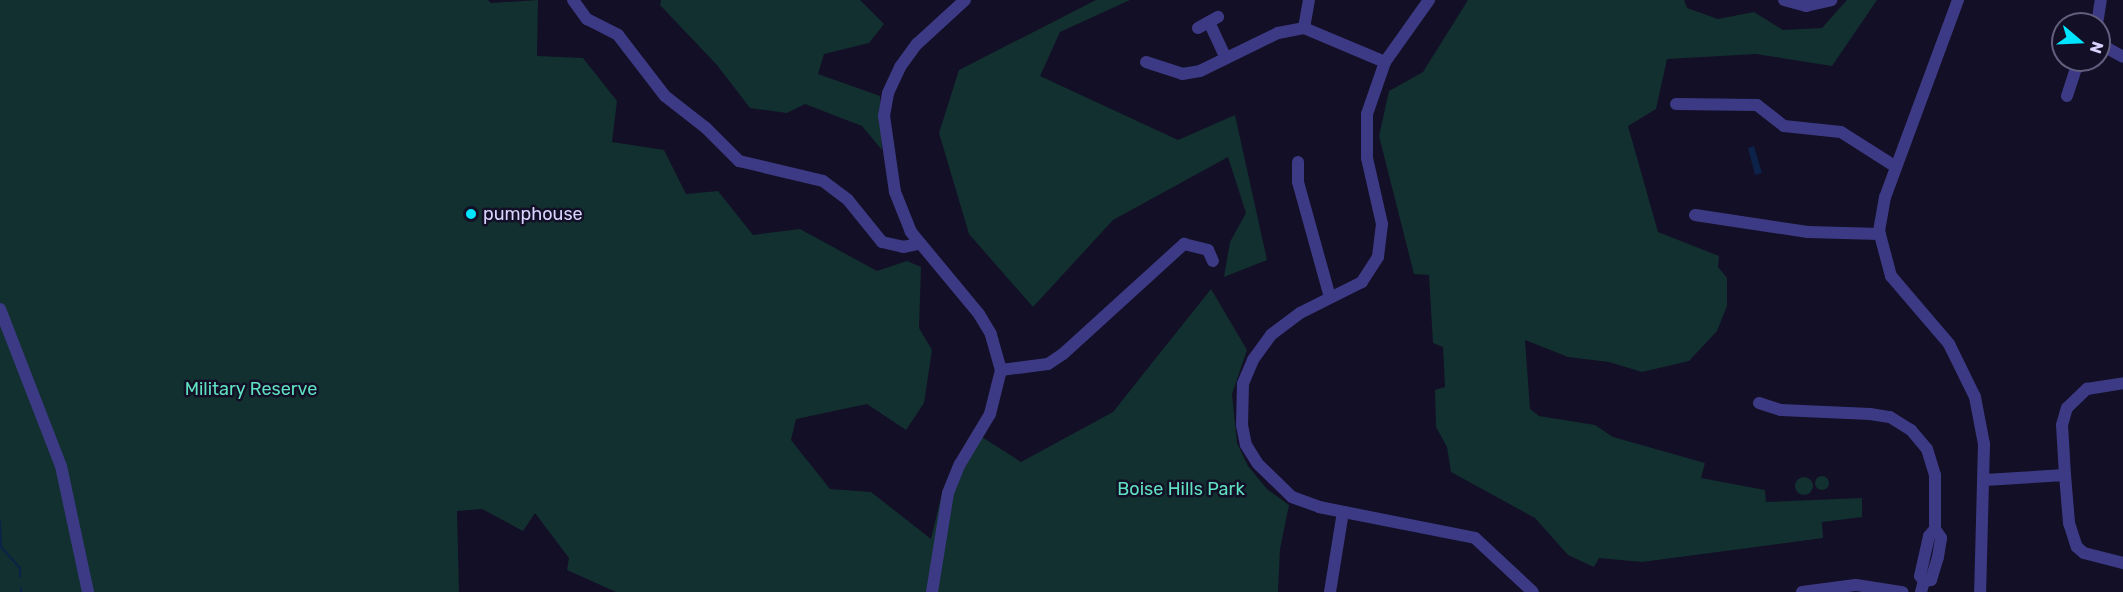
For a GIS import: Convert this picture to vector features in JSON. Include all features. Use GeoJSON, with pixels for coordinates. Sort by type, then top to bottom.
{"type":"FeatureCollection","features":[{"type":"Feature","properties":{"kind":"street"},"geometry":{"type":"LineString","coordinates":[[573,0],[587,19],[609,28],[623,40],[665,96],[706,128],[739,161],[822,181],[848,200],[882,242],[903,248],[919,244]]}},
{"type":"Feature","properties":{"kind":"street"},"geometry":{"type":"LineString","coordinates":[[932,592],[948,493],[960,464],[990,414],[1001,370],[991,334],[979,314],[919,244],[901,208],[892,177],[884,116],[888,93],[900,67],[916,45],[965,0]]}},
{"type":"Feature","properties":{"kind":"street"},"geometry":{"type":"LineString","coordinates":[[1304,28],[1309,0]]}},
{"type":"Feature","properties":{"kind":"street"},"geometry":{"type":"LineString","coordinates":[[1429,0],[1385,62],[1371,93],[1365,136],[1382,244],[1372,271],[1362,282],[1288,321],[1260,349],[1243,384],[1242,425],[1246,445],[1273,483],[1305,502],[1343,512],[1457,531],[1475,538],[1533,592]]}},
{"type":"Feature","properties":{"kind":"street"},"geometry":{"type":"LineString","coordinates":[[1784,0],[1806,6],[1831,0]]}},
{"type":"Feature","properties":{"kind":"street"},"geometry":{"type":"LineString","coordinates":[[1958,0],[1882,208],[1880,234],[1892,276],[1949,344],[1968,378],[1982,425],[1985,480],[1980,592]]}},
{"type":"Feature","properties":{"kind":"street"},"geometry":{"type":"LineString","coordinates":[[1209,22],[1226,58]]}},
{"type":"Feature","properties":{"kind":"street"},"geometry":{"type":"LineString","coordinates":[[1146,62],[1182,74],[1200,72],[1278,33],[1304,28],[1385,62]]}},
{"type":"Feature","properties":{"kind":"street"},"geometry":{"type":"LineString","coordinates":[[2067,96],[2075,72]]}},
{"type":"Feature","properties":{"kind":"street"},"geometry":{"type":"LineString","coordinates":[[1676,104],[1757,105],[1784,126],[1841,132],[1896,167]]}},
{"type":"Feature","properties":{"kind":"street"},"geometry":{"type":"LineString","coordinates":[[1298,162],[1298,182],[1330,297]]}},
{"type":"Feature","properties":{"kind":"street"},"geometry":{"type":"LineString","coordinates":[[1695,214],[1808,232],[1880,234]]}},
{"type":"Feature","properties":{"kind":"street"},"geometry":{"type":"LineString","coordinates":[[1001,370],[1048,364],[1063,354],[1184,244],[1208,250],[1213,261]]}},
{"type":"Feature","properties":{"kind":"street"},"geometry":{"type":"LineString","coordinates":[[0,309],[61,466],[88,592]]}},
{"type":"Feature","properties":{"kind":"street"},"geometry":{"type":"LineString","coordinates":[[2123,383],[2087,389],[2067,408],[2062,434],[2069,523],[2077,547],[2084,553],[2123,563]]}},
{"type":"Feature","properties":{"kind":"street"},"geometry":{"type":"LineString","coordinates":[[1759,403],[1781,410],[1890,417],[1911,430],[1927,450],[1935,475],[1935,529],[1941,538],[1931,580],[1923,587]]}},
{"type":"Feature","properties":{"kind":"street"},"geometry":{"type":"LineString","coordinates":[[1985,480],[2065,475]]}},
{"type":"Feature","properties":{"kind":"street"},"geometry":{"type":"LineString","coordinates":[[1330,592],[1343,512]]}},
{"type":"Feature","properties":{"kind":"street"},"geometry":{"type":"LineString","coordinates":[[1802,592],[1856,585],[1902,592]]}},
{"type":"Feature","properties":{"kind":"green space"},"geometry":{"type":"Polygon","coordinates":[[[0,0],[488,0],[491,3],[538,0],[537,56],[583,58],[617,101],[612,142],[664,150],[686,194],[718,191],[753,235],[800,229],[877,271],[907,261],[921,267],[919,328],[932,350],[924,403],[906,430],[867,404],[796,419],[791,440],[830,489],[871,492],[931,539],[942,493],[974,432],[1021,462],[1113,412],[1211,289],[1247,350],[1232,394],[1237,443],[1248,466],[1267,489],[1289,505],[1280,549],[1278,592],[616,592],[567,570],[569,558],[535,513],[523,531],[482,509],[457,511],[459,592],[0,592],[0,0]]]}},
{"type":"Feature","properties":{"kind":"green space"},"geometry":{"type":"Polygon","coordinates":[[[661,0],[860,0],[884,24],[869,43],[824,54],[818,74],[880,96],[882,150],[862,126],[805,104],[787,113],[750,108],[717,65],[660,5],[661,0]]]}},
{"type":"Feature","properties":{"kind":"green space"},"geometry":{"type":"Polygon","coordinates":[[[1096,0],[1130,0],[1060,32],[1040,76],[1178,140],[1235,115],[1267,260],[1224,277],[1230,242],[1246,213],[1228,157],[1113,220],[1033,307],[969,234],[939,133],[959,70],[1096,0]]]}},
{"type":"Feature","properties":{"kind":"green space"},"geometry":{"type":"Polygon","coordinates":[[[1468,0],[1684,0],[1687,8],[1718,19],[1754,12],[1783,30],[1822,28],[1847,0],[1877,0],[1832,66],[1756,54],[1667,59],[1656,109],[1628,126],[1658,232],[1719,256],[1718,267],[1727,278],[1727,306],[1717,331],[1689,361],[1642,372],[1609,362],[1568,357],[1525,340],[1530,409],[1539,416],[1595,425],[1613,437],[1705,463],[1701,478],[1765,490],[1766,502],[1862,498],[1862,517],[1822,522],[1823,538],[1642,562],[1599,558],[1594,567],[1568,555],[1535,518],[1451,472],[1447,447],[1436,427],[1435,390],[1445,387],[1443,347],[1433,343],[1429,275],[1414,274],[1379,136],[1389,91],[1423,72],[1468,0]]]}},
{"type":"Feature","properties":{"kind":"green space"},"geometry":{"type":"Polygon","coordinates":[[[1822,476],[1827,478],[1829,483],[1827,488],[1822,490],[1817,488],[1815,483],[1817,478],[1822,476]]]}},
{"type":"Feature","properties":{"kind":"green space"},"geometry":{"type":"Polygon","coordinates":[[[1804,477],[1812,482],[1813,486],[1808,494],[1804,495],[1796,490],[1795,486],[1800,478],[1804,477]]]}},
{"type":"Feature","properties":{"kind":"water"},"geometry":{"type":"Polygon","coordinates":[[[1754,146],[1762,173],[1755,175],[1748,148],[1754,146]]]}},
{"type":"Feature","properties":{"kind":"waterway"},"geometry":{"type":"LineString","coordinates":[[0,521],[1,547],[20,568],[20,577]]}},
{"type":"Feature","properties":{"kind":"place","name":"pumphouse"},"geometry":{"type":"Point","coordinates":[471,214]}},
{"type":"Feature","properties":{"kind":"park label","name":"Military Reserve"},"geometry":{"type":"Point","coordinates":[251,389]}},
{"type":"Feature","properties":{"kind":"park label","name":"Boise Hills Park"},"geometry":{"type":"Point","coordinates":[1181,489]}}]}
